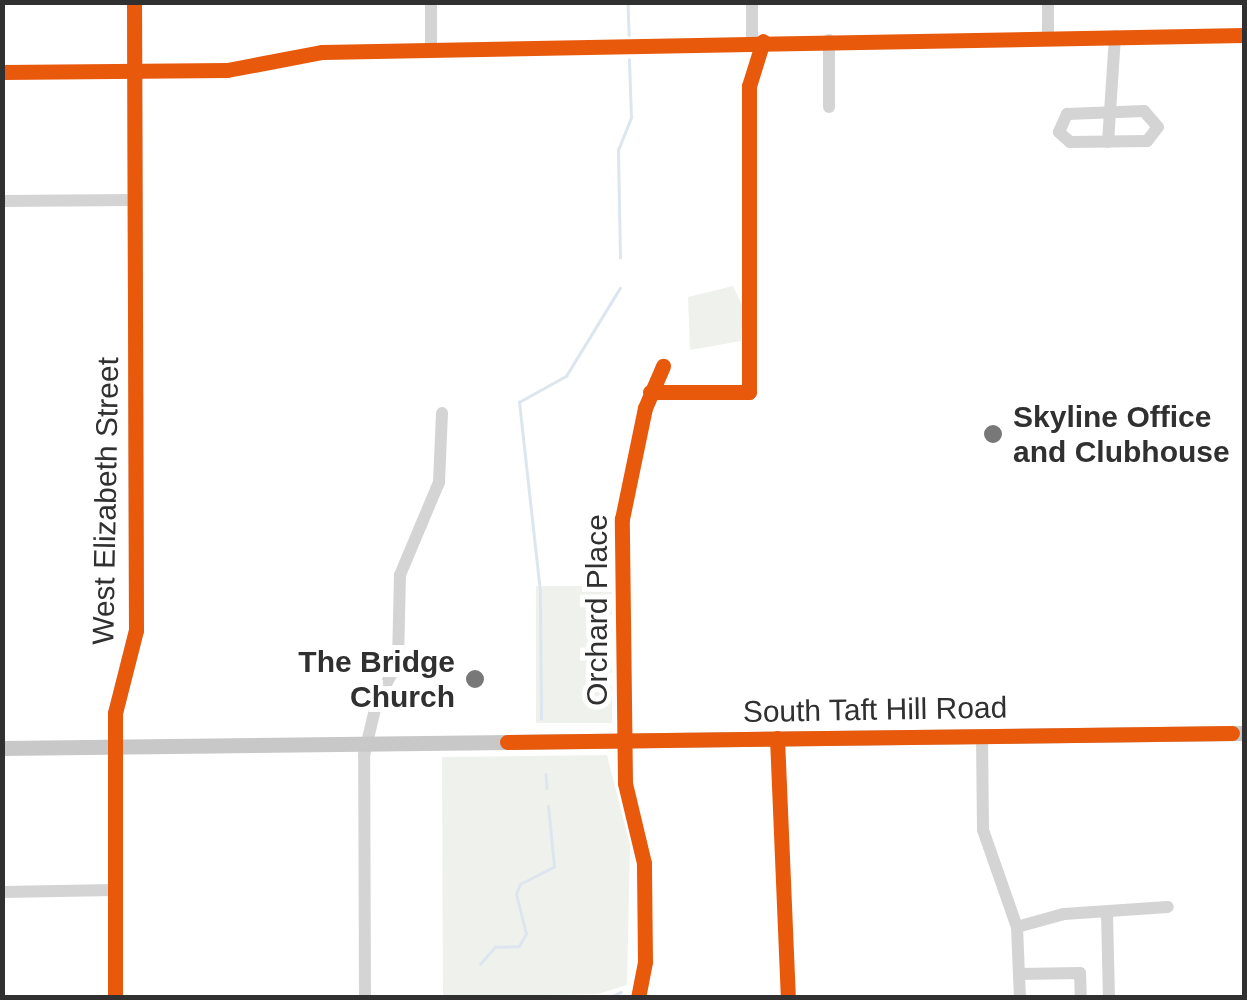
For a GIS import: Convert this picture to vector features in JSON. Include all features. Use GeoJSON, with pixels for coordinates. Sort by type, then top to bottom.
{"type":"FeatureCollection","features":[{"type":"Feature","properties":{"kind":"main road","name":"West Elizabeth Street"},"geometry":{"type":"LineString","coordinates":[[115,998],[114,746],[117,702],[136,630],[134,2]]}},
{"type":"Feature","properties":{"kind":"main road","name":"South Taft Hill Road"},"geometry":{"type":"LineString","coordinates":[[2,748],[1244,733]]}},
{"type":"Feature","properties":{"kind":"street"},"geometry":{"type":"LineString","coordinates":[[431,2],[431,50]]}},
{"type":"Feature","properties":{"kind":"street"},"geometry":{"type":"LineString","coordinates":[[752,2],[752,42]]}},
{"type":"Feature","properties":{"kind":"street"},"geometry":{"type":"LineString","coordinates":[[1048,2],[1048,37]]}},
{"type":"Feature","properties":{"kind":"street"},"geometry":{"type":"LineString","coordinates":[[2,72],[227,70],[322,52],[1244,35]]}},
{"type":"Feature","properties":{"kind":"street"},"geometry":{"type":"LineString","coordinates":[[1108,142],[1115,36]]}},
{"type":"Feature","properties":{"kind":"street"},"geometry":{"type":"LineString","coordinates":[[829,40],[829,107]]}},
{"type":"Feature","properties":{"kind":"street"},"geometry":{"type":"LineString","coordinates":[[1108,112],[1148,112],[1158,127],[1147,141],[1108,142],[1070,142],[1058,129],[1067,114],[1108,112]]}},
{"type":"Feature","properties":{"kind":"street"},"geometry":{"type":"LineString","coordinates":[[2,201],[134,200]]}},
{"type":"Feature","properties":{"kind":"street","name":"Orchard Place"},"geometry":{"type":"LineString","coordinates":[[638,998],[645,962],[644,863],[626,783],[624,502],[652,384],[663,366]]}},
{"type":"Feature","properties":{"kind":"street"},"geometry":{"type":"LineString","coordinates":[[365,998],[368,743],[377,700],[398,662],[402,563],[439,482],[442,413]]}},
{"type":"Feature","properties":{"kind":"street"},"geometry":{"type":"LineString","coordinates":[[982,736],[983,830],[1017,927],[1020,998]]}},
{"type":"Feature","properties":{"kind":"street"},"geometry":{"type":"LineString","coordinates":[[777,738],[788,998]]}},
{"type":"Feature","properties":{"kind":"street"},"geometry":{"type":"LineString","coordinates":[[2,892],[114,890]]}},
{"type":"Feature","properties":{"kind":"street"},"geometry":{"type":"LineString","coordinates":[[1017,927],[1064,914],[1168,907]]}},
{"type":"Feature","properties":{"kind":"street"},"geometry":{"type":"LineString","coordinates":[[1107,912],[1109,998]]}},
{"type":"Feature","properties":{"kind":"street"},"geometry":{"type":"LineString","coordinates":[[1020,974],[1080,973],[1081,998]]}},
{"type":"Feature","properties":{"kind":"shaded area"},"geometry":{"type":"Polygon","coordinates":[[[733,286],[743,307],[741,341],[690,350],[688,297],[733,286]]]}},
{"type":"Feature","properties":{"kind":"shaded area"},"geometry":{"type":"Polygon","coordinates":[[[536,586],[612,586],[612,723],[536,723],[536,586]]]}},
{"type":"Feature","properties":{"kind":"shaded area"},"geometry":{"type":"Polygon","coordinates":[[[607,755],[630,845],[627,985],[598,994],[443,997],[442,757],[607,755]]]}},
{"type":"Feature","properties":{"kind":"waterway"},"geometry":{"type":"LineString","coordinates":[[628,2],[629,35]]}},
{"type":"Feature","properties":{"kind":"waterway"},"geometry":{"type":"LineString","coordinates":[[620,258],[618,150],[631,118],[629,60]]}},
{"type":"Feature","properties":{"kind":"waterway"},"geometry":{"type":"LineString","coordinates":[[541,719],[540,592],[519,402],[566,376],[620,288]]}},
{"type":"Feature","properties":{"kind":"waterway"},"geometry":{"type":"LineString","coordinates":[[546,774],[547,788]]}},
{"type":"Feature","properties":{"kind":"waterway"},"geometry":{"type":"LineString","coordinates":[[480,964],[495,947],[519,946],[526,934],[516,894],[520,884],[554,867],[548,806]]}},
{"type":"Feature","properties":{"kind":"waterway"},"geometry":{"type":"LineString","coordinates":[[608,998],[621,992]]}},
{"type":"Feature","properties":{"kind":"cycle path"},"geometry":{"type":"LineString","coordinates":[[115,998],[115,713],[136,630],[134,2]]}},
{"type":"Feature","properties":{"kind":"cycle path"},"geometry":{"type":"LineString","coordinates":[[2,72],[227,70],[322,52],[1244,35]]}},
{"type":"Feature","properties":{"kind":"cycle path"},"geometry":{"type":"LineString","coordinates":[[650,392],[749,392],[749,86],[763,41]]}},
{"type":"Feature","properties":{"kind":"cycle path"},"geometry":{"type":"LineString","coordinates":[[638,998],[645,962],[644,863],[625,783],[622,519],[645,408],[663,366]]}},
{"type":"Feature","properties":{"kind":"cycle path"},"geometry":{"type":"LineString","coordinates":[[507,742],[1232,733]]}},
{"type":"Feature","properties":{"kind":"cycle path"},"geometry":{"type":"LineString","coordinates":[[777,738],[788,998]]}},
{"type":"Feature","properties":{"kind":"place","name":"Skyline Office and Clubhouse"},"geometry":{"type":"Point","coordinates":[993,434]}},
{"type":"Feature","properties":{"kind":"place","name":"The Bridge Church"},"geometry":{"type":"Point","coordinates":[475,679]}}]}
